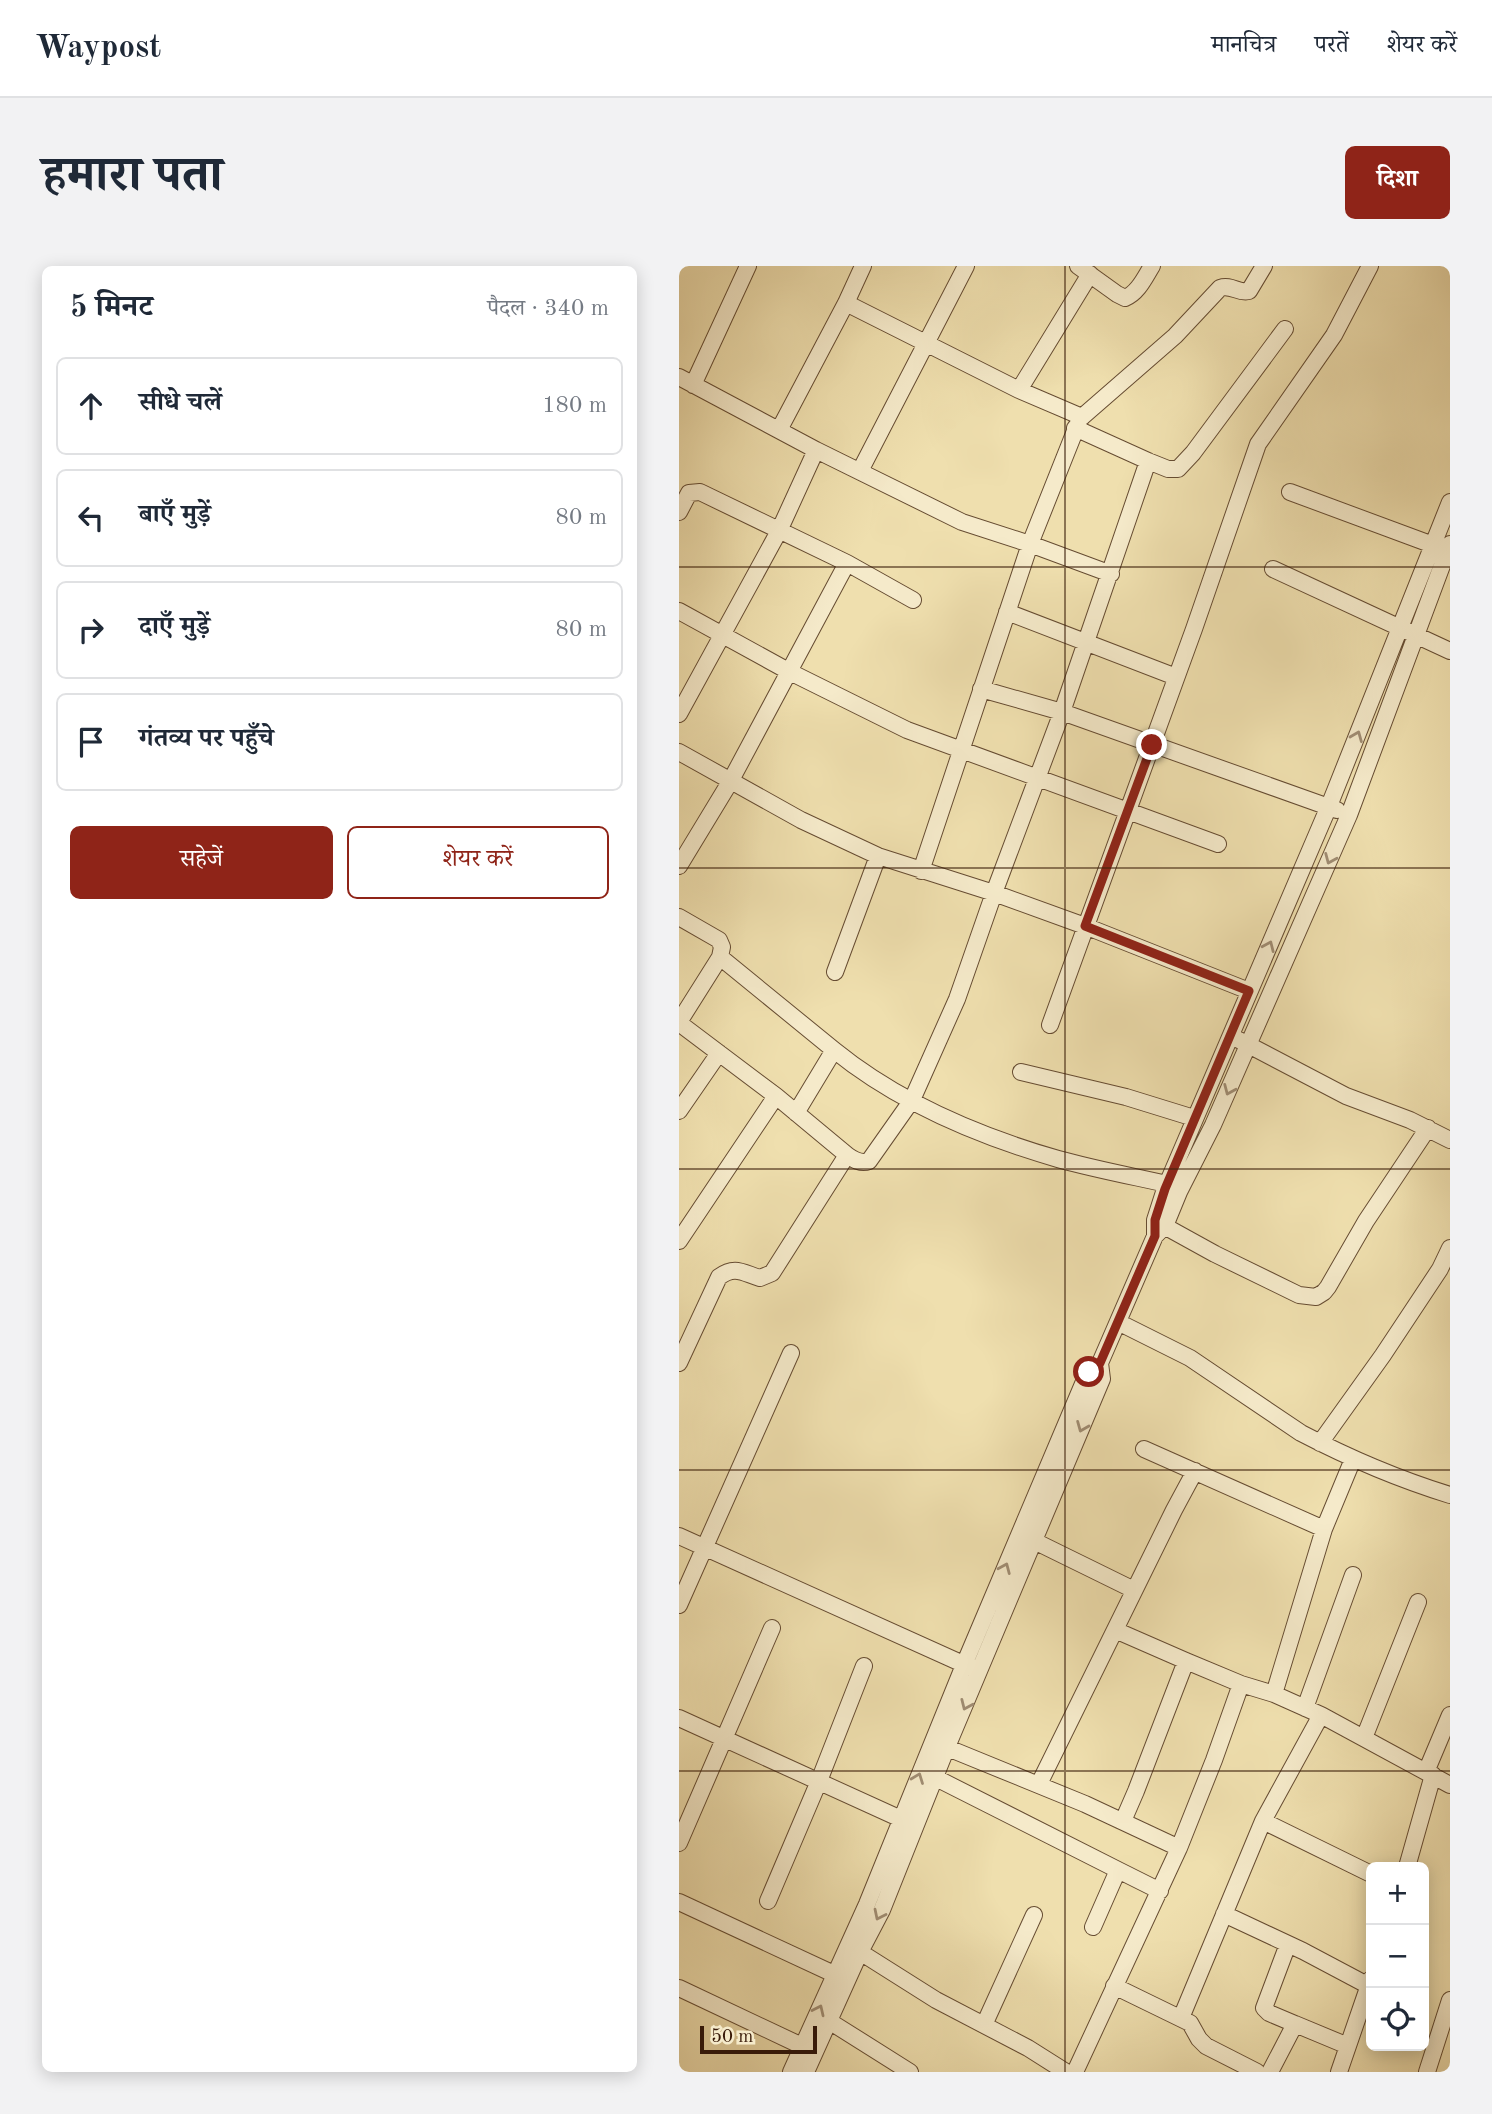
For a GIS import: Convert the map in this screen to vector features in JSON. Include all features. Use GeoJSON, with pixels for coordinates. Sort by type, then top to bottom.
{"type":"FeatureCollection","features":[{"type":"Feature","properties":{"kind":"street"},"geometry":{"type":"LineString","coordinates":[[748,266],[686,381],[878,482],[962,522],[1111,574]]}},
{"type":"Feature","properties":{"kind":"street"},"geometry":{"type":"LineString","coordinates":[[779,430],[863,266]]}},
{"type":"Feature","properties":{"kind":"street"},"geometry":{"type":"LineString","coordinates":[[860,471],[966,266]]}},
{"type":"Feature","properties":{"kind":"street"},"geometry":{"type":"LineString","coordinates":[[1019,390],[1084,270],[1125,298],[1138,288],[1152,266]]}},
{"type":"Feature","properties":{"kind":"street"},"geometry":{"type":"LineString","coordinates":[[921,871],[1030,544],[1078,422],[1175,336],[1220,288],[1228,286],[1242,292],[1249,291],[1264,266]]}},
{"type":"Feature","properties":{"kind":"street"},"geometry":{"type":"LineString","coordinates":[[1050,1025],[1177,677],[1258,444],[1333,335],[1370,266]]}},
{"type":"Feature","properties":{"kind":"street"},"geometry":{"type":"LineString","coordinates":[[846,303],[1168,469],[1178,469],[1193,453],[1285,329]]}},
{"type":"Feature","properties":{"kind":"street"},"geometry":{"type":"LineString","coordinates":[[679,714],[779,531],[816,450]]}},
{"type":"Feature","properties":{"kind":"street"},"geometry":{"type":"LineString","coordinates":[[679,917],[719,940],[722,947],[720,957],[679,1023],[776,1096],[847,1155],[864,1163],[869,1161],[912,1100],[957,999],[1087,642],[1149,461]]}},
{"type":"Feature","properties":{"kind":"street"},"geometry":{"type":"LineString","coordinates":[[679,512],[689,493],[700,492],[847,563],[913,600]]}},
{"type":"Feature","properties":{"kind":"street"},"geometry":{"type":"LineString","coordinates":[[1290,492],[1433,545]]}},
{"type":"Feature","properties":{"kind":"street"},"geometry":{"type":"LineString","coordinates":[[1158,1227],[1167,1184],[1329,806],[1449,508]]}},
{"type":"Feature","properties":{"kind":"street"},"geometry":{"type":"LineString","coordinates":[[791,2072],[910,1823],[936,1778],[940,1744],[980,1672],[1026,1536],[1089,1372],[1100,1363],[1158,1227],[1213,1125],[1349,815],[1450,544]]}},
{"type":"Feature","properties":{"kind":"street"},"geometry":{"type":"LineString","coordinates":[[679,866],[730,782],[847,563]]}},
{"type":"Feature","properties":{"kind":"street"},"geometry":{"type":"LineString","coordinates":[[1273,569],[1450,651]]}},
{"type":"Feature","properties":{"kind":"street"},"geometry":{"type":"LineString","coordinates":[[679,611],[790,673],[907,730],[1219,844]]}},
{"type":"Feature","properties":{"kind":"street"},"geometry":{"type":"LineString","coordinates":[[1007,612],[1177,677]]}},
{"type":"Feature","properties":{"kind":"street"},"geometry":{"type":"LineString","coordinates":[[1383,672],[1399,680]]}},
{"type":"Feature","properties":{"kind":"street"},"geometry":{"type":"LineString","coordinates":[[981,690],[1062,712],[1349,815]]}},
{"type":"Feature","properties":{"kind":"street"},"geometry":{"type":"LineString","coordinates":[[679,752],[801,820],[878,856],[994,893],[1085,926],[1249,991]]}},
{"type":"Feature","properties":{"kind":"street"},"geometry":{"type":"LineString","coordinates":[[835,972],[878,856]]}},
{"type":"Feature","properties":{"kind":"street"},"geometry":{"type":"LineString","coordinates":[[720,957],[862,1073],[912,1100],[981,1134],[1058,1159],[1167,1184]]}},
{"type":"Feature","properties":{"kind":"street"},"geometry":{"type":"LineString","coordinates":[[1230,1037],[1346,1096],[1428,1128],[1450,1140]]}},
{"type":"Feature","properties":{"kind":"street"},"geometry":{"type":"LineString","coordinates":[[796,1113],[834,1050]]}},
{"type":"Feature","properties":{"kind":"street"},"geometry":{"type":"LineString","coordinates":[[679,1111],[719,1053]]}},
{"type":"Feature","properties":{"kind":"street"},"geometry":{"type":"LineString","coordinates":[[1021,1072],[1126,1097],[1194,1118]]}},
{"type":"Feature","properties":{"kind":"street"},"geometry":{"type":"LineString","coordinates":[[679,1241],[776,1096]]}},
{"type":"Feature","properties":{"kind":"street"},"geometry":{"type":"LineString","coordinates":[[1158,1227],[1299,1295],[1316,1297],[1328,1287],[1366,1222],[1428,1128]]}},
{"type":"Feature","properties":{"kind":"street"},"geometry":{"type":"LineString","coordinates":[[679,1363],[719,1277],[731,1270],[746,1272],[759,1279],[772,1273],[847,1155]]}},
{"type":"Feature","properties":{"kind":"street"},"geometry":{"type":"LineString","coordinates":[[1320,1443],[1383,1355],[1440,1269],[1450,1248]]}},
{"type":"Feature","properties":{"kind":"street"},"geometry":{"type":"LineString","coordinates":[[1118,1322],[1190,1358],[1320,1443],[1417,1485],[1450,1495]]}},
{"type":"Feature","properties":{"kind":"street"},"geometry":{"type":"LineString","coordinates":[[679,1605],[791,1353]]}},
{"type":"Feature","properties":{"kind":"street"},"geometry":{"type":"LineString","coordinates":[[1144,1449],[1324,1529]]}},
{"type":"Feature","properties":{"kind":"street"},"geometry":{"type":"LineString","coordinates":[[1274,1694],[1324,1529],[1353,1459]]}},
{"type":"Feature","properties":{"kind":"street"},"geometry":{"type":"LineString","coordinates":[[1039,1784],[1195,1471]]}},
{"type":"Feature","properties":{"kind":"street"},"geometry":{"type":"LineString","coordinates":[[679,1536],[980,1672]]}},
{"type":"Feature","properties":{"kind":"street"},"geometry":{"type":"LineString","coordinates":[[1026,1536],[1134,1590]]}},
{"type":"Feature","properties":{"kind":"street"},"geometry":{"type":"LineString","coordinates":[[806,2072],[882,1910],[910,1823],[940,1744],[964,1665],[1026,1536]]}},
{"type":"Feature","properties":{"kind":"street"},"geometry":{"type":"LineString","coordinates":[[1305,1708],[1353,1575]]}},
{"type":"Feature","properties":{"kind":"street"},"geometry":{"type":"LineString","coordinates":[[1364,1738],[1417,1602]]}},
{"type":"Feature","properties":{"kind":"street"},"geometry":{"type":"LineString","coordinates":[[679,1843],[772,1628]]}},
{"type":"Feature","properties":{"kind":"street"},"geometry":{"type":"LineString","coordinates":[[1115,1630],[1321,1715],[1450,1785]]}},
{"type":"Feature","properties":{"kind":"street"},"geometry":{"type":"LineString","coordinates":[[1122,1821],[1186,1661]]}},
{"type":"Feature","properties":{"kind":"street"},"geometry":{"type":"LineString","coordinates":[[768,1901],[864,1666]]}},
{"type":"Feature","properties":{"kind":"street"},"geometry":{"type":"LineString","coordinates":[[1075,2072],[1179,1848],[1241,1684]]}},
{"type":"Feature","properties":{"kind":"street"},"geometry":{"type":"LineString","coordinates":[[1408,1862],[1429,1774],[1450,1714]]}},
{"type":"Feature","properties":{"kind":"street"},"geometry":{"type":"LineString","coordinates":[[1181,2018],[1263,1821],[1321,1715]]}},
{"type":"Feature","properties":{"kind":"street"},"geometry":{"type":"LineString","coordinates":[[679,1718],[910,1823]]}},
{"type":"Feature","properties":{"kind":"street"},"geometry":{"type":"LineString","coordinates":[[940,1744],[1039,1784],[1179,1848]]}},
{"type":"Feature","properties":{"kind":"street"},"geometry":{"type":"LineString","coordinates":[[936,1778],[1160,1891]]}},
{"type":"Feature","properties":{"kind":"street"},"geometry":{"type":"LineString","coordinates":[[1263,1821],[1366,1872]]}},
{"type":"Feature","properties":{"kind":"street"},"geometry":{"type":"LineString","coordinates":[[1093,1927],[1118,1870]]}},
{"type":"Feature","properties":{"kind":"street"},"geometry":{"type":"LineString","coordinates":[[679,1902],[836,1975]]}},
{"type":"Feature","properties":{"kind":"street"},"geometry":{"type":"LineString","coordinates":[[1224,1914],[1366,1980]]}},
{"type":"Feature","properties":{"kind":"street"},"geometry":{"type":"LineString","coordinates":[[984,2025],[1034,1915]]}},
{"type":"Feature","properties":{"kind":"street"},"geometry":{"type":"LineString","coordinates":[[1288,1944],[1264,2008],[1348,2046]]}},
{"type":"Feature","properties":{"kind":"street"},"geometry":{"type":"LineString","coordinates":[[860,1952],[936,2000],[1028,2048],[1066,2072]]}},
{"type":"Feature","properties":{"kind":"street"},"geometry":{"type":"LineString","coordinates":[[1114,1986],[1181,2018],[1193,2027],[1206,2046],[1257,2072]]}},
{"type":"Feature","properties":{"kind":"street"},"geometry":{"type":"LineString","coordinates":[[679,1988],[802,2046]]}},
{"type":"Feature","properties":{"kind":"street"},"geometry":{"type":"LineString","coordinates":[[1339,2072],[1368,1988]]}},
{"type":"Feature","properties":{"kind":"street"},"geometry":{"type":"LineString","coordinates":[[1427,2072],[1450,2000]]}},
{"type":"Feature","properties":{"kind":"street"},"geometry":{"type":"LineString","coordinates":[[829,2021],[910,2072]]}},
{"type":"Feature","properties":{"kind":"street"},"geometry":{"type":"LineString","coordinates":[[1270,2072],[1295,2024]]}},
{"type":"Feature","properties":{"kind":"route"},"geometry":{"type":"LineString","coordinates":[[1089,1372],[1100,1363],[1155,1236],[1155,1220],[1165,1189],[1249,991],[1085,926],[1152,745]]}}]}
